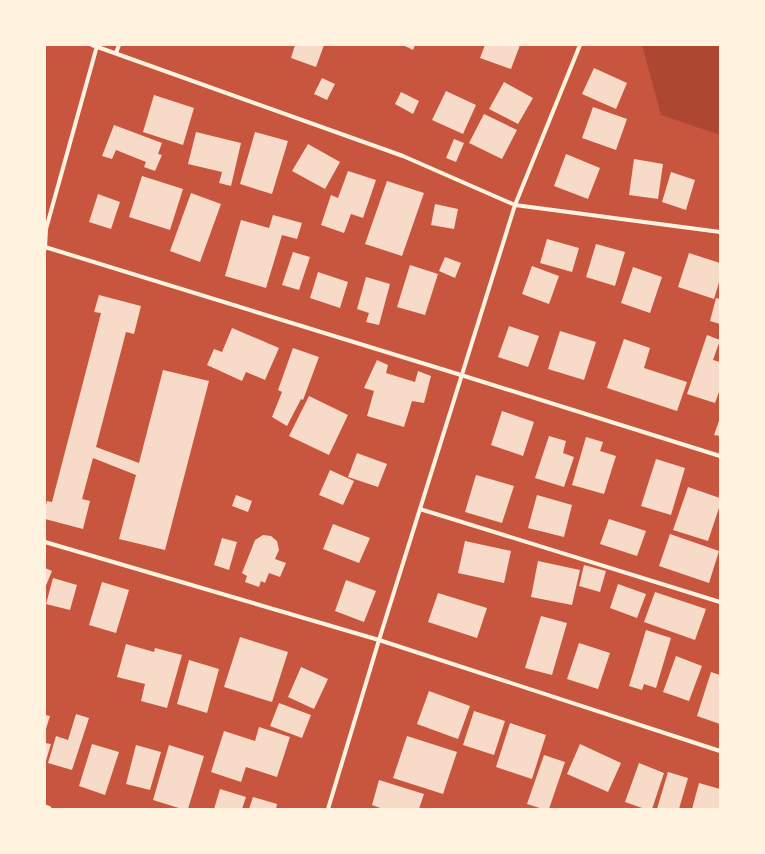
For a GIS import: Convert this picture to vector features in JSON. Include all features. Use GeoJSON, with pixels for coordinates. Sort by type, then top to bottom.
{"type":"FeatureCollection","features":[{"type":"Feature","properties":{"kind":"street"},"geometry":{"type":"LineString","coordinates":[[116,53],[119,45]]}},
{"type":"Feature","properties":{"kind":"street"},"geometry":{"type":"LineString","coordinates":[[328,809],[461,375],[515,205],[580,45]]}},
{"type":"Feature","properties":{"kind":"street"},"geometry":{"type":"LineString","coordinates":[[720,232],[515,205],[403,156],[94,46],[46,229],[45,248],[720,456]]}},
{"type":"Feature","properties":{"kind":"street"},"geometry":{"type":"LineString","coordinates":[[420,510],[720,602]]}},
{"type":"Feature","properties":{"kind":"street"},"geometry":{"type":"LineString","coordinates":[[45,542],[379,640],[720,751]]}},
{"type":"Feature","properties":{"kind":"shaded area"},"geometry":{"type":"Polygon","coordinates":[[[642,45],[720,45],[720,135],[661,115],[642,45]]]}},
{"type":"Feature","properties":{"kind":"building"},"geometry":{"type":"Polygon","coordinates":[[[295,45],[324,45],[316,67],[291,58],[295,45]]]}},
{"type":"Feature","properties":{"kind":"building"},"geometry":{"type":"Polygon","coordinates":[[[403,45],[415,45],[413,50],[403,45]]]}},
{"type":"Feature","properties":{"kind":"building"},"geometry":{"type":"Polygon","coordinates":[[[485,45],[520,45],[511,69],[480,58],[485,45]]]}},
{"type":"Feature","properties":{"kind":"building"},"geometry":{"type":"Polygon","coordinates":[[[594,68],[627,83],[616,109],[582,94],[594,68]]]}},
{"type":"Feature","properties":{"kind":"building"},"geometry":{"type":"Polygon","coordinates":[[[322,78],[335,84],[327,100],[314,94],[322,78]]]}},
{"type":"Feature","properties":{"kind":"building"},"geometry":{"type":"Polygon","coordinates":[[[504,82],[533,98],[518,124],[489,109],[504,82]]]}},
{"type":"Feature","properties":{"kind":"building"},"geometry":{"type":"Polygon","coordinates":[[[446,91],[476,105],[463,134],[432,120],[446,91]]]}},
{"type":"Feature","properties":{"kind":"building"},"geometry":{"type":"Polygon","coordinates":[[[401,92],[419,101],[413,114],[395,104],[401,92]]]}},
{"type":"Feature","properties":{"kind":"building"},"geometry":{"type":"Polygon","coordinates":[[[154,95],[194,108],[183,145],[143,132],[154,95]]]}},
{"type":"Feature","properties":{"kind":"building"},"geometry":{"type":"Polygon","coordinates":[[[593,107],[627,119],[616,150],[582,138],[593,107]]]}},
{"type":"Feature","properties":{"kind":"building"},"geometry":{"type":"Polygon","coordinates":[[[484,114],[517,130],[502,159],[469,143],[484,114]]]}},
{"type":"Feature","properties":{"kind":"building"},"geometry":{"type":"Polygon","coordinates":[[[114,125],[162,143],[158,154],[162,155],[155,171],[144,167],[146,162],[116,150],[112,159],[102,156],[114,125]]]}},
{"type":"Feature","properties":{"kind":"building"},"geometry":{"type":"Polygon","coordinates":[[[196,132],[241,143],[231,186],[219,183],[222,172],[188,164],[196,132]]]}},
{"type":"Feature","properties":{"kind":"building"},"geometry":{"type":"Polygon","coordinates":[[[255,132],[288,141],[272,194],[240,184],[255,132]]]}},
{"type":"Feature","properties":{"kind":"building"},"geometry":{"type":"Polygon","coordinates":[[[454,139],[464,143],[456,162],[446,158],[454,139]]]}},
{"type":"Feature","properties":{"kind":"building"},"geometry":{"type":"Polygon","coordinates":[[[308,144],[340,162],[325,189],[292,171],[308,144]]]}},
{"type":"Feature","properties":{"kind":"building"},"geometry":{"type":"Polygon","coordinates":[[[566,154],[600,168],[588,199],[554,186],[566,154]]]}},
{"type":"Feature","properties":{"kind":"building"},"geometry":{"type":"Polygon","coordinates":[[[634,159],[663,164],[658,199],[629,195],[634,159]]]}},
{"type":"Feature","properties":{"kind":"building"},"geometry":{"type":"Polygon","coordinates":[[[348,171],[376,180],[363,218],[351,214],[344,233],[321,225],[331,195],[338,198],[348,171]]]}},
{"type":"Feature","properties":{"kind":"building"},"geometry":{"type":"Polygon","coordinates":[[[671,172],[695,180],[686,210],[662,202],[671,172]]]}},
{"type":"Feature","properties":{"kind":"building"},"geometry":{"type":"Polygon","coordinates":[[[142,176],[183,189],[170,230],[129,217],[142,176]]]}},
{"type":"Feature","properties":{"kind":"building"},"geometry":{"type":"Polygon","coordinates":[[[387,181],[424,193],[402,256],[365,244],[387,181]]]}},
{"type":"Feature","properties":{"kind":"building"},"geometry":{"type":"Polygon","coordinates":[[[191,193],[221,204],[200,262],[170,251],[191,193]]]}},
{"type":"Feature","properties":{"kind":"building"},"geometry":{"type":"Polygon","coordinates":[[[98,194],[120,202],[111,229],[89,222],[98,194]]]}},
{"type":"Feature","properties":{"kind":"building"},"geometry":{"type":"Polygon","coordinates":[[[435,204],[458,209],[454,229],[431,225],[435,204]]]}},
{"type":"Feature","properties":{"kind":"building"},"geometry":{"type":"Polygon","coordinates":[[[273,215],[302,223],[297,239],[282,235],[266,288],[225,276],[241,220],[269,228],[273,215]]]}},
{"type":"Feature","properties":{"kind":"building"},"geometry":{"type":"Polygon","coordinates":[[[547,239],[579,248],[572,272],[540,263],[547,239]]]}},
{"type":"Feature","properties":{"kind":"building"},"geometry":{"type":"Polygon","coordinates":[[[596,244],[625,252],[615,286],[586,277],[596,244]]]}},
{"type":"Feature","properties":{"kind":"building"},"geometry":{"type":"Polygon","coordinates":[[[293,252],[310,257],[299,290],[282,285],[293,252]]]}},
{"type":"Feature","properties":{"kind":"building"},"geometry":{"type":"Polygon","coordinates":[[[689,253],[720,263],[720,279],[714,299],[678,287],[689,253]]]}},
{"type":"Feature","properties":{"kind":"building"},"geometry":{"type":"Polygon","coordinates":[[[445,257],[461,263],[455,278],[439,271],[445,257]]]}},
{"type":"Feature","properties":{"kind":"building"},"geometry":{"type":"Polygon","coordinates":[[[410,265],[438,274],[425,315],[397,307],[410,265]]]}},
{"type":"Feature","properties":{"kind":"building"},"geometry":{"type":"Polygon","coordinates":[[[532,266],[559,276],[549,304],[522,294],[532,266]]]}},
{"type":"Feature","properties":{"kind":"building"},"geometry":{"type":"Polygon","coordinates":[[[633,267],[662,277],[650,313],[621,303],[633,267]]]}},
{"type":"Feature","properties":{"kind":"building"},"geometry":{"type":"Polygon","coordinates":[[[318,272],[348,282],[340,308],[310,298],[318,272]]]}},
{"type":"Feature","properties":{"kind":"building"},"geometry":{"type":"Polygon","coordinates":[[[366,277],[390,284],[379,325],[366,322],[369,313],[357,309],[366,277]]]}},
{"type":"Feature","properties":{"kind":"building"},"geometry":{"type":"Polygon","coordinates":[[[99,295],[141,306],[134,334],[126,332],[96,447],[139,463],[163,370],[209,381],[165,550],[119,539],[136,475],[93,458],[82,499],[90,501],[83,529],[45,519],[47,501],[52,502],[101,313],[94,312],[99,295]]]}},
{"type":"Feature","properties":{"kind":"building"},"geometry":{"type":"Polygon","coordinates":[[[716,298],[720,299],[720,324],[710,321],[716,298]]]}},
{"type":"Feature","properties":{"kind":"building"},"geometry":{"type":"Polygon","coordinates":[[[509,326],[539,336],[528,367],[498,357],[509,326]]]}},
{"type":"Feature","properties":{"kind":"building"},"geometry":{"type":"Polygon","coordinates":[[[232,328],[279,348],[265,380],[246,372],[242,381],[207,365],[214,349],[222,352],[232,328]]]}},
{"type":"Feature","properties":{"kind":"building"},"geometry":{"type":"Polygon","coordinates":[[[560,331],[596,342],[584,380],[548,369],[560,331]]]}},
{"type":"Feature","properties":{"kind":"building"},"geometry":{"type":"Polygon","coordinates":[[[707,335],[720,340],[713,360],[720,362],[720,389],[715,403],[687,394],[707,335]]]}},
{"type":"Feature","properties":{"kind":"building"},"geometry":{"type":"Polygon","coordinates":[[[624,339],[650,348],[644,368],[687,382],[677,411],[607,388],[624,339]]]}},
{"type":"Feature","properties":{"kind":"building"},"geometry":{"type":"Polygon","coordinates":[[[293,348],[319,357],[303,400],[301,399],[287,426],[272,417],[282,392],[278,390],[293,348]]]}},
{"type":"Feature","properties":{"kind":"building"},"geometry":{"type":"Polygon","coordinates":[[[377,360],[388,365],[386,373],[415,382],[418,371],[431,376],[424,403],[412,401],[404,427],[367,416],[374,391],[364,388],[377,360]]]}},
{"type":"Feature","properties":{"kind":"building"},"geometry":{"type":"Polygon","coordinates":[[[309,396],[348,415],[329,455],[289,436],[309,396]]]}},
{"type":"Feature","properties":{"kind":"building"},"geometry":{"type":"Polygon","coordinates":[[[502,411],[534,422],[523,456],[491,445],[502,411]]]}},
{"type":"Feature","properties":{"kind":"building"},"geometry":{"type":"Polygon","coordinates":[[[720,418],[720,436],[714,435],[720,418]]]}},
{"type":"Feature","properties":{"kind":"building"},"geometry":{"type":"Polygon","coordinates":[[[549,436],[566,441],[563,453],[574,457],[564,487],[535,478],[549,436]]]}},
{"type":"Feature","properties":{"kind":"building"},"geometry":{"type":"Polygon","coordinates":[[[586,437],[603,442],[600,451],[616,456],[604,494],[572,485],[586,437]]]}},
{"type":"Feature","properties":{"kind":"building"},"geometry":{"type":"Polygon","coordinates":[[[357,453],[387,464],[378,487],[348,477],[357,453]]]}},
{"type":"Feature","properties":{"kind":"building"},"geometry":{"type":"Polygon","coordinates":[[[656,459],[685,468],[671,515],[641,506],[656,459]]]}},
{"type":"Feature","properties":{"kind":"building"},"geometry":{"type":"Polygon","coordinates":[[[330,470],[354,481],[343,505],[319,495],[330,470]]]}},
{"type":"Feature","properties":{"kind":"building"},"geometry":{"type":"Polygon","coordinates":[[[476,475],[514,486],[502,523],[465,512],[476,475]]]}},
{"type":"Feature","properties":{"kind":"building"},"geometry":{"type":"Polygon","coordinates":[[[688,487],[720,498],[720,505],[708,541],[673,530],[688,487]]]}},
{"type":"Feature","properties":{"kind":"building"},"geometry":{"type":"Polygon","coordinates":[[[236,495],[252,501],[248,512],[232,506],[236,495]]]}},
{"type":"Feature","properties":{"kind":"building"},"geometry":{"type":"Polygon","coordinates":[[[537,495],[572,505],[564,537],[528,528],[537,495]]]}},
{"type":"Feature","properties":{"kind":"building"},"geometry":{"type":"Polygon","coordinates":[[[609,519],[646,531],[637,556],[600,544],[609,519]]]}},
{"type":"Feature","properties":{"kind":"building"},"geometry":{"type":"Polygon","coordinates":[[[333,524],[370,538],[359,563],[323,549],[333,524]]]}},
{"type":"Feature","properties":{"kind":"building"},"geometry":{"type":"Polygon","coordinates":[[[670,534],[719,551],[709,583],[659,566],[670,534]]]}},
{"type":"Feature","properties":{"kind":"building"},"geometry":{"type":"Polygon","coordinates":[[[263,535],[271,536],[277,541],[279,550],[275,559],[286,563],[280,577],[269,573],[265,583],[261,581],[259,587],[245,582],[247,576],[242,573],[255,540],[263,535]]]}},
{"type":"Feature","properties":{"kind":"building"},"geometry":{"type":"Polygon","coordinates":[[[222,538],[237,542],[229,570],[214,565],[222,538]]]}},
{"type":"Feature","properties":{"kind":"building"},"geometry":{"type":"Polygon","coordinates":[[[465,541],[511,551],[504,583],[458,573],[465,541]]]}},
{"type":"Feature","properties":{"kind":"building"},"geometry":{"type":"Polygon","coordinates":[[[538,561],[580,570],[572,605],[531,597],[538,561]]]}},
{"type":"Feature","properties":{"kind":"building"},"geometry":{"type":"Polygon","coordinates":[[[584,565],[606,571],[600,592],[579,586],[584,565]]]}},
{"type":"Feature","properties":{"kind":"building"},"geometry":{"type":"Polygon","coordinates":[[[45,568],[52,571],[45,588],[45,568]]]}},
{"type":"Feature","properties":{"kind":"building"},"geometry":{"type":"Polygon","coordinates":[[[53,578],[77,585],[70,610],[46,604],[53,578]]]}},
{"type":"Feature","properties":{"kind":"building"},"geometry":{"type":"Polygon","coordinates":[[[346,580],[376,591],[364,622],[335,611],[346,580]]]}},
{"type":"Feature","properties":{"kind":"building"},"geometry":{"type":"Polygon","coordinates":[[[102,582],[129,590],[116,633],[89,625],[102,582]]]}},
{"type":"Feature","properties":{"kind":"building"},"geometry":{"type":"Polygon","coordinates":[[[618,584],[646,594],[637,618],[610,608],[618,584]]]}},
{"type":"Feature","properties":{"kind":"building"},"geometry":{"type":"Polygon","coordinates":[[[655,592],[706,609],[695,640],[644,622],[655,592]]]}},
{"type":"Feature","properties":{"kind":"building"},"geometry":{"type":"Polygon","coordinates":[[[438,593],[487,608],[477,638],[428,622],[438,593]]]}},
{"type":"Feature","properties":{"kind":"building"},"geometry":{"type":"Polygon","coordinates":[[[541,616],[567,623],[552,675],[525,668],[541,616]]]}},
{"type":"Feature","properties":{"kind":"building"},"geometry":{"type":"Polygon","coordinates":[[[646,630],[671,638],[656,688],[644,684],[642,690],[629,686],[646,630]]]}},
{"type":"Feature","properties":{"kind":"building"},"geometry":{"type":"Polygon","coordinates":[[[240,637],[288,652],[272,702],[224,687],[240,637]]]}},
{"type":"Feature","properties":{"kind":"building"},"geometry":{"type":"Polygon","coordinates":[[[579,643],[610,653],[598,689],[567,679],[579,643]]]}},
{"type":"Feature","properties":{"kind":"building"},"geometry":{"type":"Polygon","coordinates":[[[126,644],[154,652],[155,648],[182,655],[167,708],[141,701],[145,684],[117,677],[126,644]]]}},
{"type":"Feature","properties":{"kind":"building"},"geometry":{"type":"Polygon","coordinates":[[[676,656],[702,666],[689,701],[663,692],[676,656]]]}},
{"type":"Feature","properties":{"kind":"building"},"geometry":{"type":"Polygon","coordinates":[[[189,660],[219,669],[207,713],[177,704],[189,660]]]}},
{"type":"Feature","properties":{"kind":"building"},"geometry":{"type":"Polygon","coordinates":[[[301,667],[328,679],[314,709],[288,697],[301,667]]]}},
{"type":"Feature","properties":{"kind":"building"},"geometry":{"type":"Polygon","coordinates":[[[711,672],[720,675],[720,724],[697,716],[711,672]]]}},
{"type":"Feature","properties":{"kind":"building"},"geometry":{"type":"Polygon","coordinates":[[[429,691],[470,706],[458,739],[417,724],[429,691]]]}},
{"type":"Feature","properties":{"kind":"building"},"geometry":{"type":"Polygon","coordinates":[[[279,703],[311,715],[302,738],[270,726],[279,703]]]}},
{"type":"Feature","properties":{"kind":"building"},"geometry":{"type":"Polygon","coordinates":[[[474,711],[505,721],[494,755],[463,745],[474,711]]]}},
{"type":"Feature","properties":{"kind":"building"},"geometry":{"type":"Polygon","coordinates":[[[76,714],[89,718],[72,770],[48,763],[56,736],[68,740],[76,714]]]}},
{"type":"Feature","properties":{"kind":"building"},"geometry":{"type":"Polygon","coordinates":[[[45,715],[50,716],[45,732],[45,715]]]}},
{"type":"Feature","properties":{"kind":"building"},"geometry":{"type":"Polygon","coordinates":[[[510,723],[546,735],[532,779],[496,767],[510,723]]]}},
{"type":"Feature","properties":{"kind":"building"},"geometry":{"type":"Polygon","coordinates":[[[259,727],[290,737],[277,777],[246,767],[241,782],[211,772],[224,731],[255,741],[259,727]]]}},
{"type":"Feature","properties":{"kind":"building"},"geometry":{"type":"Polygon","coordinates":[[[407,736],[457,752],[443,794],[393,778],[407,736]]]}},
{"type":"Feature","properties":{"kind":"building"},"geometry":{"type":"Polygon","coordinates":[[[45,743],[51,744],[45,764],[45,743]]]}},
{"type":"Feature","properties":{"kind":"building"},"geometry":{"type":"Polygon","coordinates":[[[92,744],[119,752],[105,795],[79,786],[92,744]]]}},
{"type":"Feature","properties":{"kind":"building"},"geometry":{"type":"Polygon","coordinates":[[[580,744],[621,763],[608,792],[567,774],[580,744]]]}},
{"type":"Feature","properties":{"kind":"building"},"geometry":{"type":"Polygon","coordinates":[[[136,745],[161,752],[150,790],[126,784],[136,745]]]}},
{"type":"Feature","properties":{"kind":"building"},"geometry":{"type":"Polygon","coordinates":[[[169,745],[204,756],[188,809],[182,809],[153,800],[169,745]]]}},
{"type":"Feature","properties":{"kind":"building"},"geometry":{"type":"Polygon","coordinates":[[[544,755],[565,762],[549,809],[543,809],[527,804],[544,755]]]}},
{"type":"Feature","properties":{"kind":"building"},"geometry":{"type":"Polygon","coordinates":[[[639,763],[664,773],[652,809],[645,809],[625,802],[639,763]]]}},
{"type":"Feature","properties":{"kind":"building"},"geometry":{"type":"Polygon","coordinates":[[[668,772],[688,778],[679,809],[657,809],[668,772]]]}},
{"type":"Feature","properties":{"kind":"building"},"geometry":{"type":"Polygon","coordinates":[[[379,780],[424,794],[419,809],[383,809],[372,805],[379,780]]]}},
{"type":"Feature","properties":{"kind":"building"},"geometry":{"type":"Polygon","coordinates":[[[699,783],[720,789],[720,809],[692,809],[699,783]]]}},
{"type":"Feature","properties":{"kind":"building"},"geometry":{"type":"Polygon","coordinates":[[[220,789],[246,797],[242,809],[214,809],[220,789]]]}},
{"type":"Feature","properties":{"kind":"building"},"geometry":{"type":"Polygon","coordinates":[[[253,797],[277,804],[276,809],[249,809],[253,797]]]}}]}
